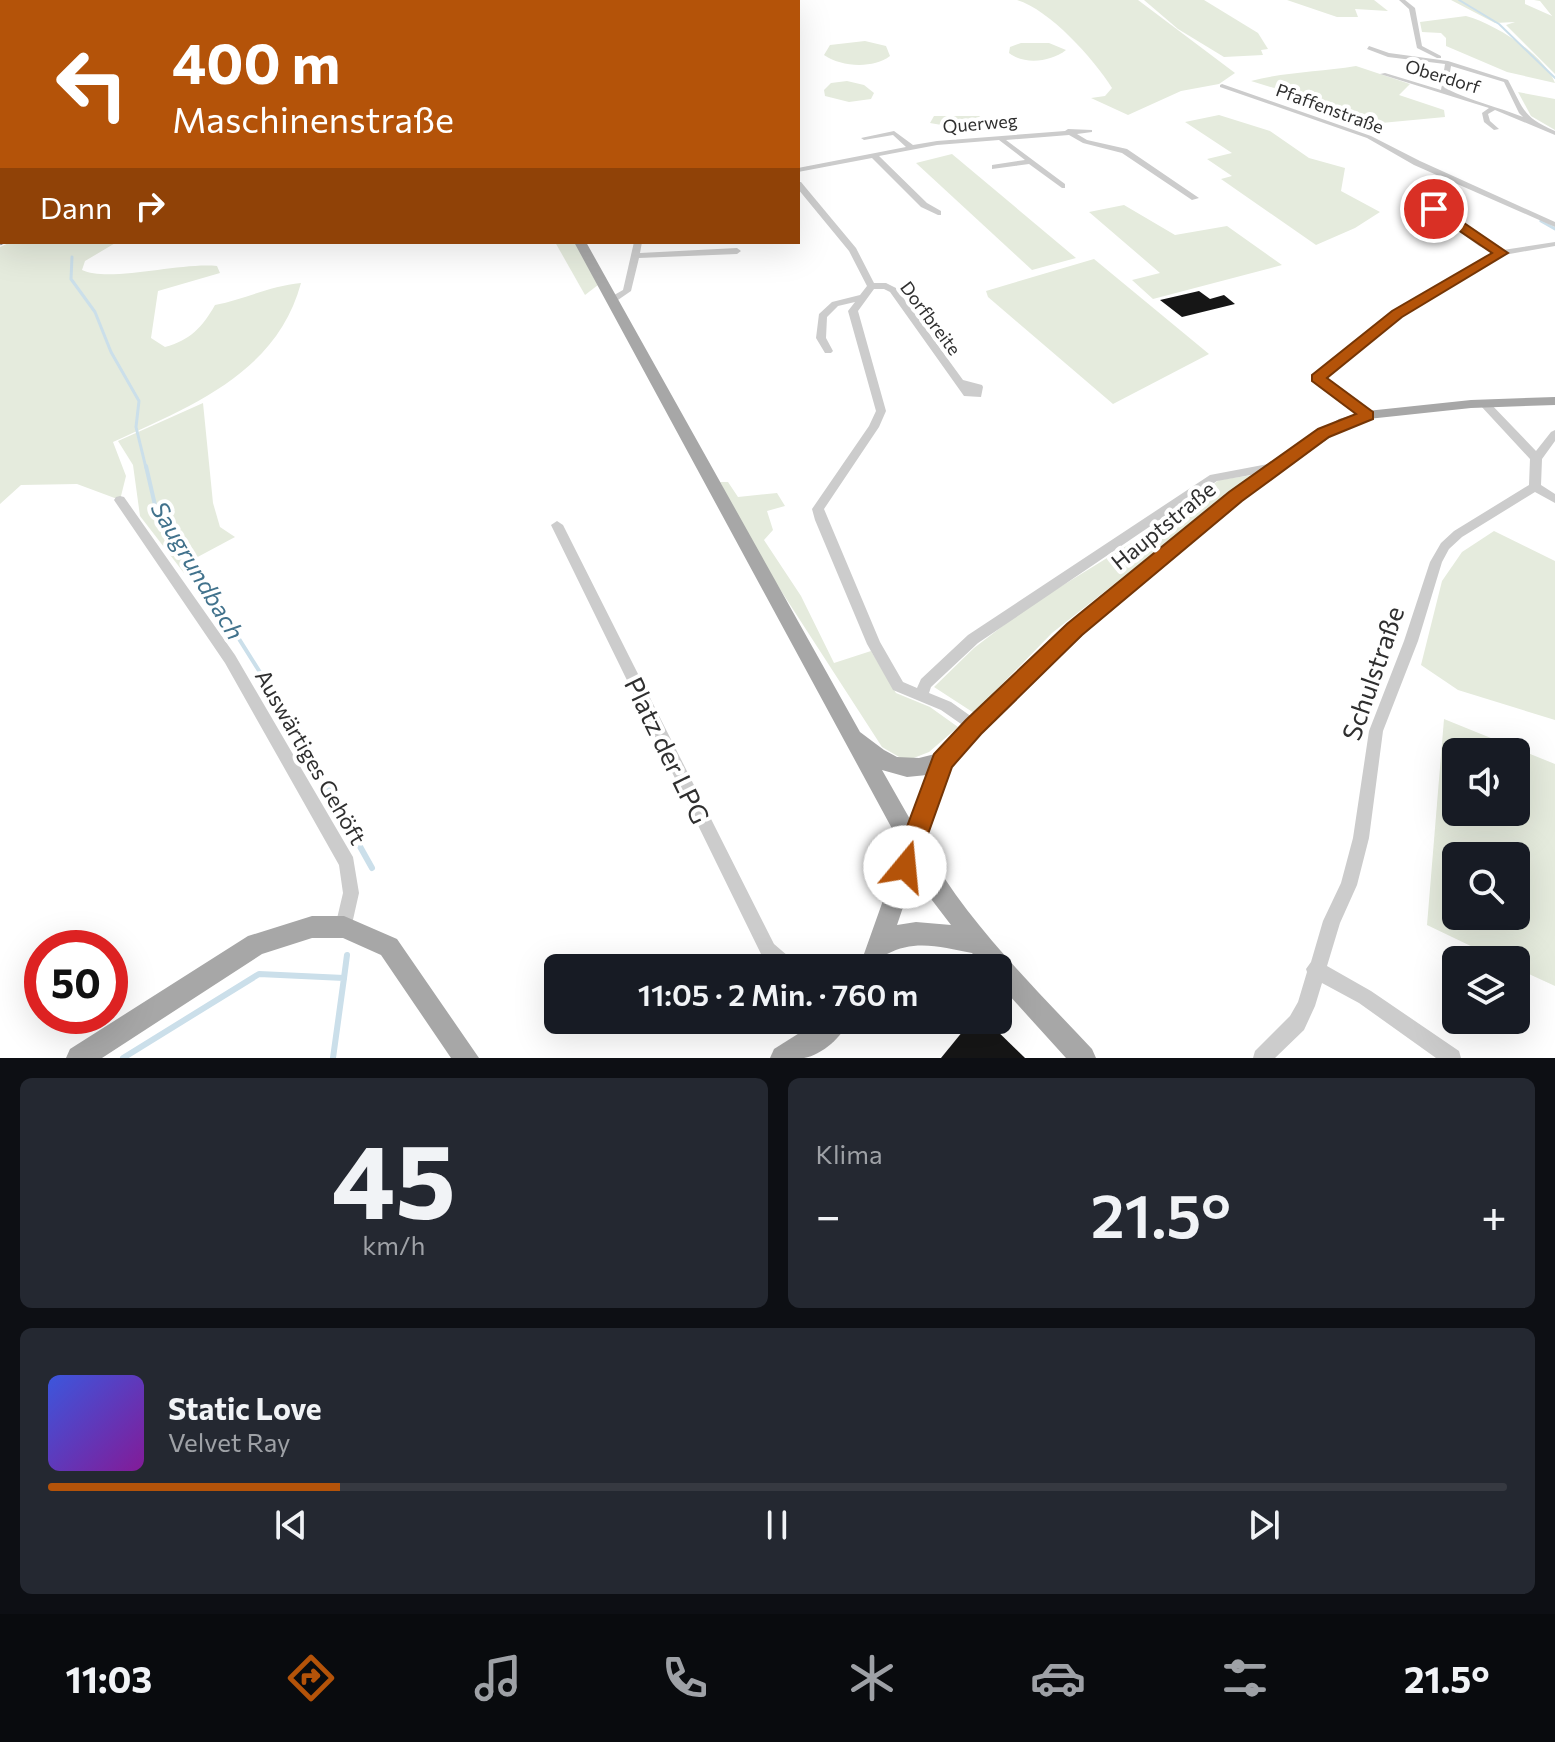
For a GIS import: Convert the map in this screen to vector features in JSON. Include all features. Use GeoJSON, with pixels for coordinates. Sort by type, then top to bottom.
{"type":"FeatureCollection","features":[{"type":"Feature","properties":{"kind":"main road"},"geometry":{"type":"LineString","coordinates":[[581,244],[941,895],[977,942],[1083,1058]]}},
{"type":"Feature","properties":{"kind":"main road","name":"Hauptstraße"},"geometry":{"type":"LineString","coordinates":[[911,845],[942,761],[974,727],[1086,619],[1273,467],[1334,427],[1367,415],[1484,403],[1555,401]]}},
{"type":"Feature","properties":{"kind":"main road"},"geometry":{"type":"LineString","coordinates":[[840,717],[866,748],[891,766],[922,768],[942,761]]}},
{"type":"Feature","properties":{"kind":"main road"},"geometry":{"type":"LineString","coordinates":[[878,954],[911,845]]}},
{"type":"Feature","properties":{"kind":"main road"},"geometry":{"type":"LineString","coordinates":[[79,1058],[256,944],[312,927],[344,927],[389,947],[466,1058]]}},
{"type":"Feature","properties":{"kind":"main road"},"geometry":{"type":"LineString","coordinates":[[882,945],[897,935],[916,933],[977,942]]}},
{"type":"Feature","properties":{"kind":"main road"},"geometry":{"type":"LineString","coordinates":[[783,1058],[823,1034]]}},
{"type":"Feature","properties":{"kind":"street"},"geometry":{"type":"LineString","coordinates":[[1402,0],[1412,8],[1419,47],[1448,63]]}},
{"type":"Feature","properties":{"kind":"street"},"geometry":{"type":"LineString","coordinates":[[1369,48],[1388,55],[1448,63],[1506,81],[1522,113],[1532,122]]}},
{"type":"Feature","properties":{"kind":"street"},"geometry":{"type":"LineString","coordinates":[[1448,63],[1444,90],[1492,108]]}},
{"type":"Feature","properties":{"kind":"street","name":"Oberdorf"},"geometry":{"type":"LineString","coordinates":[[1383,74],[1492,108],[1555,133]]}},
{"type":"Feature","properties":{"kind":"street","name":"Pfaffenstraße"},"geometry":{"type":"LineString","coordinates":[[1222,86],[1396,148],[1417,163],[1555,225]]}},
{"type":"Feature","properties":{"kind":"street","name":"Oberdorf"},"geometry":{"type":"LineString","coordinates":[[1492,108],[1485,113],[1487,122],[1496,129]]}},
{"type":"Feature","properties":{"kind":"street"},"geometry":{"type":"LineString","coordinates":[[1068,131],[1085,142],[1124,151],[1195,198]]}},
{"type":"Feature","properties":{"kind":"street","name":"Querweg"},"geometry":{"type":"LineString","coordinates":[[873,155],[911,147],[1090,131]]}},
{"type":"Feature","properties":{"kind":"street"},"geometry":{"type":"LineString","coordinates":[[864,138],[894,133],[911,147]]}},
{"type":"Feature","properties":{"kind":"street"},"geometry":{"type":"LineString","coordinates":[[1000,138],[1062,186]]}},
{"type":"Feature","properties":{"kind":"street"},"geometry":{"type":"LineString","coordinates":[[800,170],[873,155],[924,205],[938,213]]}},
{"type":"Feature","properties":{"kind":"street"},"geometry":{"type":"LineString","coordinates":[[995,167],[1029,162]]}},
{"type":"Feature","properties":{"kind":"street","name":"Dorfbreite"},"geometry":{"type":"LineString","coordinates":[[800,186],[853,250],[871,286]]}},
{"type":"Feature","properties":{"kind":"street"},"geometry":{"type":"LineString","coordinates":[[1434,209],[1482,244],[1502,253]]}},
{"type":"Feature","properties":{"kind":"street"},"geometry":{"type":"LineString","coordinates":[[612,300],[626,293],[638,244]]}},
{"type":"Feature","properties":{"kind":"street"},"geometry":{"type":"LineString","coordinates":[[1367,415],[1318,378],[1397,314],[1502,253],[1555,244]]}},
{"type":"Feature","properties":{"kind":"street"},"geometry":{"type":"LineString","coordinates":[[637,256],[737,251]]}},
{"type":"Feature","properties":{"kind":"street","name":"Dorfbreite"},"geometry":{"type":"LineString","coordinates":[[871,286],[853,311],[881,411],[874,427],[818,509],[874,644],[898,686],[921,695]]}},
{"type":"Feature","properties":{"kind":"street","name":"Dorfbreite"},"geometry":{"type":"LineString","coordinates":[[871,286],[893,290],[959,382]]}},
{"type":"Feature","properties":{"kind":"street"},"geometry":{"type":"LineString","coordinates":[[828,351],[821,338],[822,316],[835,304],[863,297]]}},
{"type":"Feature","properties":{"kind":"street"},"geometry":{"type":"LineString","coordinates":[[1484,403],[1536,458]]}},
{"type":"Feature","properties":{"kind":"street"},"geometry":{"type":"LineString","coordinates":[[1555,434],[1536,458],[1535,487],[1555,499]]}},
{"type":"Feature","properties":{"kind":"street","name":"Hauptstraße"},"geometry":{"type":"LineString","coordinates":[[921,695],[926,683],[973,639],[1214,478],[1273,467]]}},
{"type":"Feature","properties":{"kind":"street","name":"Schulstraße"},"geometry":{"type":"LineString","coordinates":[[1262,1058],[1297,1023],[1306,1006],[1315,969],[1356,861],[1370,761],[1383,706],[1411,641],[1436,562],[1445,546],[1458,534],[1535,487]]}},
{"type":"Feature","properties":{"kind":"street","name":"Auswärtiges Gehöft"},"geometry":{"type":"LineString","coordinates":[[120,500],[230,659],[347,863],[351,893],[344,927]]}},
{"type":"Feature","properties":{"kind":"street","name":"Platz der LPG"},"geometry":{"type":"LineString","coordinates":[[557,525],[773,954]]}},
{"type":"Feature","properties":{"kind":"street"},"geometry":{"type":"LineString","coordinates":[[921,695],[946,706],[974,727]]}},
{"type":"Feature","properties":{"kind":"street"},"geometry":{"type":"LineString","coordinates":[[1315,969],[1365,997],[1452,1058]]}},
{"type":"Feature","properties":{"kind":"shaded area"},"geometry":{"type":"Polygon","coordinates":[[[1017,0],[1138,0],[1235,73],[1219,84],[1181,91],[1128,115],[1091,98],[1105,96],[1112,88],[1104,76],[1057,25],[1030,5],[1017,0]]]}},
{"type":"Feature","properties":{"kind":"shaded area"},"geometry":{"type":"Polygon","coordinates":[[[1144,0],[1204,0],[1258,33],[1268,49],[1261,50],[1263,55],[1224,57],[1178,29],[1144,0]]]}},
{"type":"Feature","properties":{"kind":"shaded area"},"geometry":{"type":"Polygon","coordinates":[[[1287,0],[1374,0],[1388,11],[1355,9],[1358,17],[1337,17],[1287,0]]]}},
{"type":"Feature","properties":{"kind":"shaded area"},"geometry":{"type":"Polygon","coordinates":[[[1451,0],[1525,0],[1525,4],[1552,16],[1540,1],[1534,0],[1555,0],[1555,74],[1506,25],[1515,22],[1495,23],[1451,0]]]}},
{"type":"Feature","properties":{"kind":"shaded area"},"geometry":{"type":"Polygon","coordinates":[[[1466,16],[1491,26],[1530,51],[1541,61],[1555,83],[1507,72],[1446,46],[1446,38],[1441,33],[1422,32],[1420,22],[1466,16]]]}},
{"type":"Feature","properties":{"kind":"shaded area"},"geometry":{"type":"Polygon","coordinates":[[[865,41],[886,46],[890,56],[875,63],[857,65],[824,55],[830,45],[865,41]]]}},
{"type":"Feature","properties":{"kind":"shaded area"},"geometry":{"type":"Polygon","coordinates":[[[1021,43],[1049,43],[1066,50],[1053,57],[1022,59],[1009,53],[1010,47],[1021,43]]]}},
{"type":"Feature","properties":{"kind":"shaded area"},"geometry":{"type":"Polygon","coordinates":[[[1356,66],[1410,84],[1399,95],[1444,110],[1445,117],[1360,125],[1313,100],[1251,81],[1277,76],[1356,66]]]}},
{"type":"Feature","properties":{"kind":"shaded area"},"geometry":{"type":"Polygon","coordinates":[[[847,81],[864,85],[874,93],[871,99],[849,102],[825,96],[824,90],[831,83],[847,81]]]}},
{"type":"Feature","properties":{"kind":"shaded area"},"geometry":{"type":"Polygon","coordinates":[[[1518,92],[1555,99],[1555,130],[1531,116],[1518,92]]]}},
{"type":"Feature","properties":{"kind":"shaded area"},"geometry":{"type":"Polygon","coordinates":[[[1219,115],[1270,131],[1309,158],[1345,168],[1341,191],[1380,212],[1355,228],[1316,245],[1221,179],[1232,176],[1207,159],[1232,153],[1185,122],[1219,115]]]}},
{"type":"Feature","properties":{"kind":"shaded area"},"geometry":{"type":"Polygon","coordinates":[[[934,116],[979,116],[995,130],[955,133],[953,127],[930,123],[934,116]]]}},
{"type":"Feature","properties":{"kind":"shaded area"},"geometry":{"type":"Polygon","coordinates":[[[952,154],[1076,258],[1032,270],[916,163],[952,154]]]}},
{"type":"Feature","properties":{"kind":"shaded area"},"geometry":{"type":"Polygon","coordinates":[[[1124,205],[1175,235],[1227,226],[1282,265],[1153,299],[1132,280],[1160,273],[1089,212],[1124,205]]]}},
{"type":"Feature","properties":{"kind":"shaded area"},"geometry":{"type":"Polygon","coordinates":[[[7,244],[114,244],[85,261],[82,270],[94,273],[217,266],[220,273],[158,291],[151,338],[165,347],[182,341],[194,332],[215,305],[301,283],[289,314],[272,341],[252,363],[200,400],[113,442],[126,476],[120,500],[77,484],[21,485],[0,504],[0,247],[7,244]]]}},
{"type":"Feature","properties":{"kind":"shaded area"},"geometry":{"type":"Polygon","coordinates":[[[556,244],[576,244],[598,285],[585,295],[556,244]]]}},
{"type":"Feature","properties":{"kind":"shaded area"},"geometry":{"type":"Polygon","coordinates":[[[1094,259],[1209,354],[1113,404],[988,297],[986,291],[1094,259]]]}},
{"type":"Feature","properties":{"kind":"shaded area"},"geometry":{"type":"Polygon","coordinates":[[[203,403],[213,503],[220,527],[235,537],[192,560],[195,567],[184,573],[140,516],[133,465],[118,441],[203,403]]]}},
{"type":"Feature","properties":{"kind":"shaded area"},"geometry":{"type":"Polygon","coordinates":[[[1253,475],[1052,633],[974,713],[934,687],[974,648],[1026,608],[1154,529],[1219,480],[1253,475]]]}},
{"type":"Feature","properties":{"kind":"shaded area"},"geometry":{"type":"Polygon","coordinates":[[[720,482],[728,482],[738,497],[777,493],[785,506],[767,511],[773,530],[764,540],[801,596],[834,663],[871,651],[896,693],[930,707],[958,727],[929,752],[906,761],[882,747],[765,566],[720,482]]]}},
{"type":"Feature","properties":{"kind":"shaded area"},"geometry":{"type":"Polygon","coordinates":[[[1494,531],[1555,561],[1555,720],[1458,690],[1421,665],[1442,581],[1462,552],[1494,531]]]}},
{"type":"Feature","properties":{"kind":"shaded area"},"geometry":{"type":"Polygon","coordinates":[[[1444,719],[1491,738],[1442,738],[1444,719]]]}},
{"type":"Feature","properties":{"kind":"shaded area"},"geometry":{"type":"Polygon","coordinates":[[[1442,743],[1442,826],[1530,826],[1530,754],[1555,764],[1555,986],[1530,974],[1530,946],[1471,946],[1427,925],[1442,743]]]}},
{"type":"Feature","properties":{"kind":"building"},"geometry":{"type":"Polygon","coordinates":[[[1199,291],[1210,299],[1224,295],[1235,304],[1182,317],[1160,300],[1199,291]]]}},
{"type":"Feature","properties":{"kind":"building"},"geometry":{"type":"Polygon","coordinates":[[[961,1034],[1000,1034],[1025,1058],[941,1058],[961,1034]]]}},
{"type":"Feature","properties":{"kind":"waterway"},"geometry":{"type":"LineString","coordinates":[[1459,0],[1499,24],[1555,78]]}},
{"type":"Feature","properties":{"kind":"waterway"},"geometry":{"type":"LineString","coordinates":[[1541,221],[1555,229]]}},
{"type":"Feature","properties":{"kind":"waterway","name":"Saugrundbach"},"geometry":{"type":"LineString","coordinates":[[72,257],[71,279],[95,312],[111,352],[139,401],[136,427],[146,468]]}},
{"type":"Feature","properties":{"kind":"waterway","name":"Saugrundbach"},"geometry":{"type":"LineString","coordinates":[[146,466],[155,505],[293,725]]}},
{"type":"Feature","properties":{"kind":"waterway","name":"Saugrundbach"},"geometry":{"type":"LineString","coordinates":[[291,723],[372,868]]}},
{"type":"Feature","properties":{"kind":"waterway","name":"Saugrundbach"},"geometry":{"type":"LineString","coordinates":[[344,978],[347,955]]}},
{"type":"Feature","properties":{"kind":"waterway"},"geometry":{"type":"LineString","coordinates":[[123,1058],[259,974],[344,978]]}},
{"type":"Feature","properties":{"kind":"waterway"},"geometry":{"type":"LineString","coordinates":[[333,1058],[344,978]]}},
{"type":"Feature","properties":{"kind":"route"},"geometry":{"type":"LineString","coordinates":[[905,867],[942,761],[974,727],[1074,629],[1271,469],[1324,433],[1344,422],[1367,415],[1318,378],[1397,314],[1502,253],[1482,244],[1434,209]]}}]}
